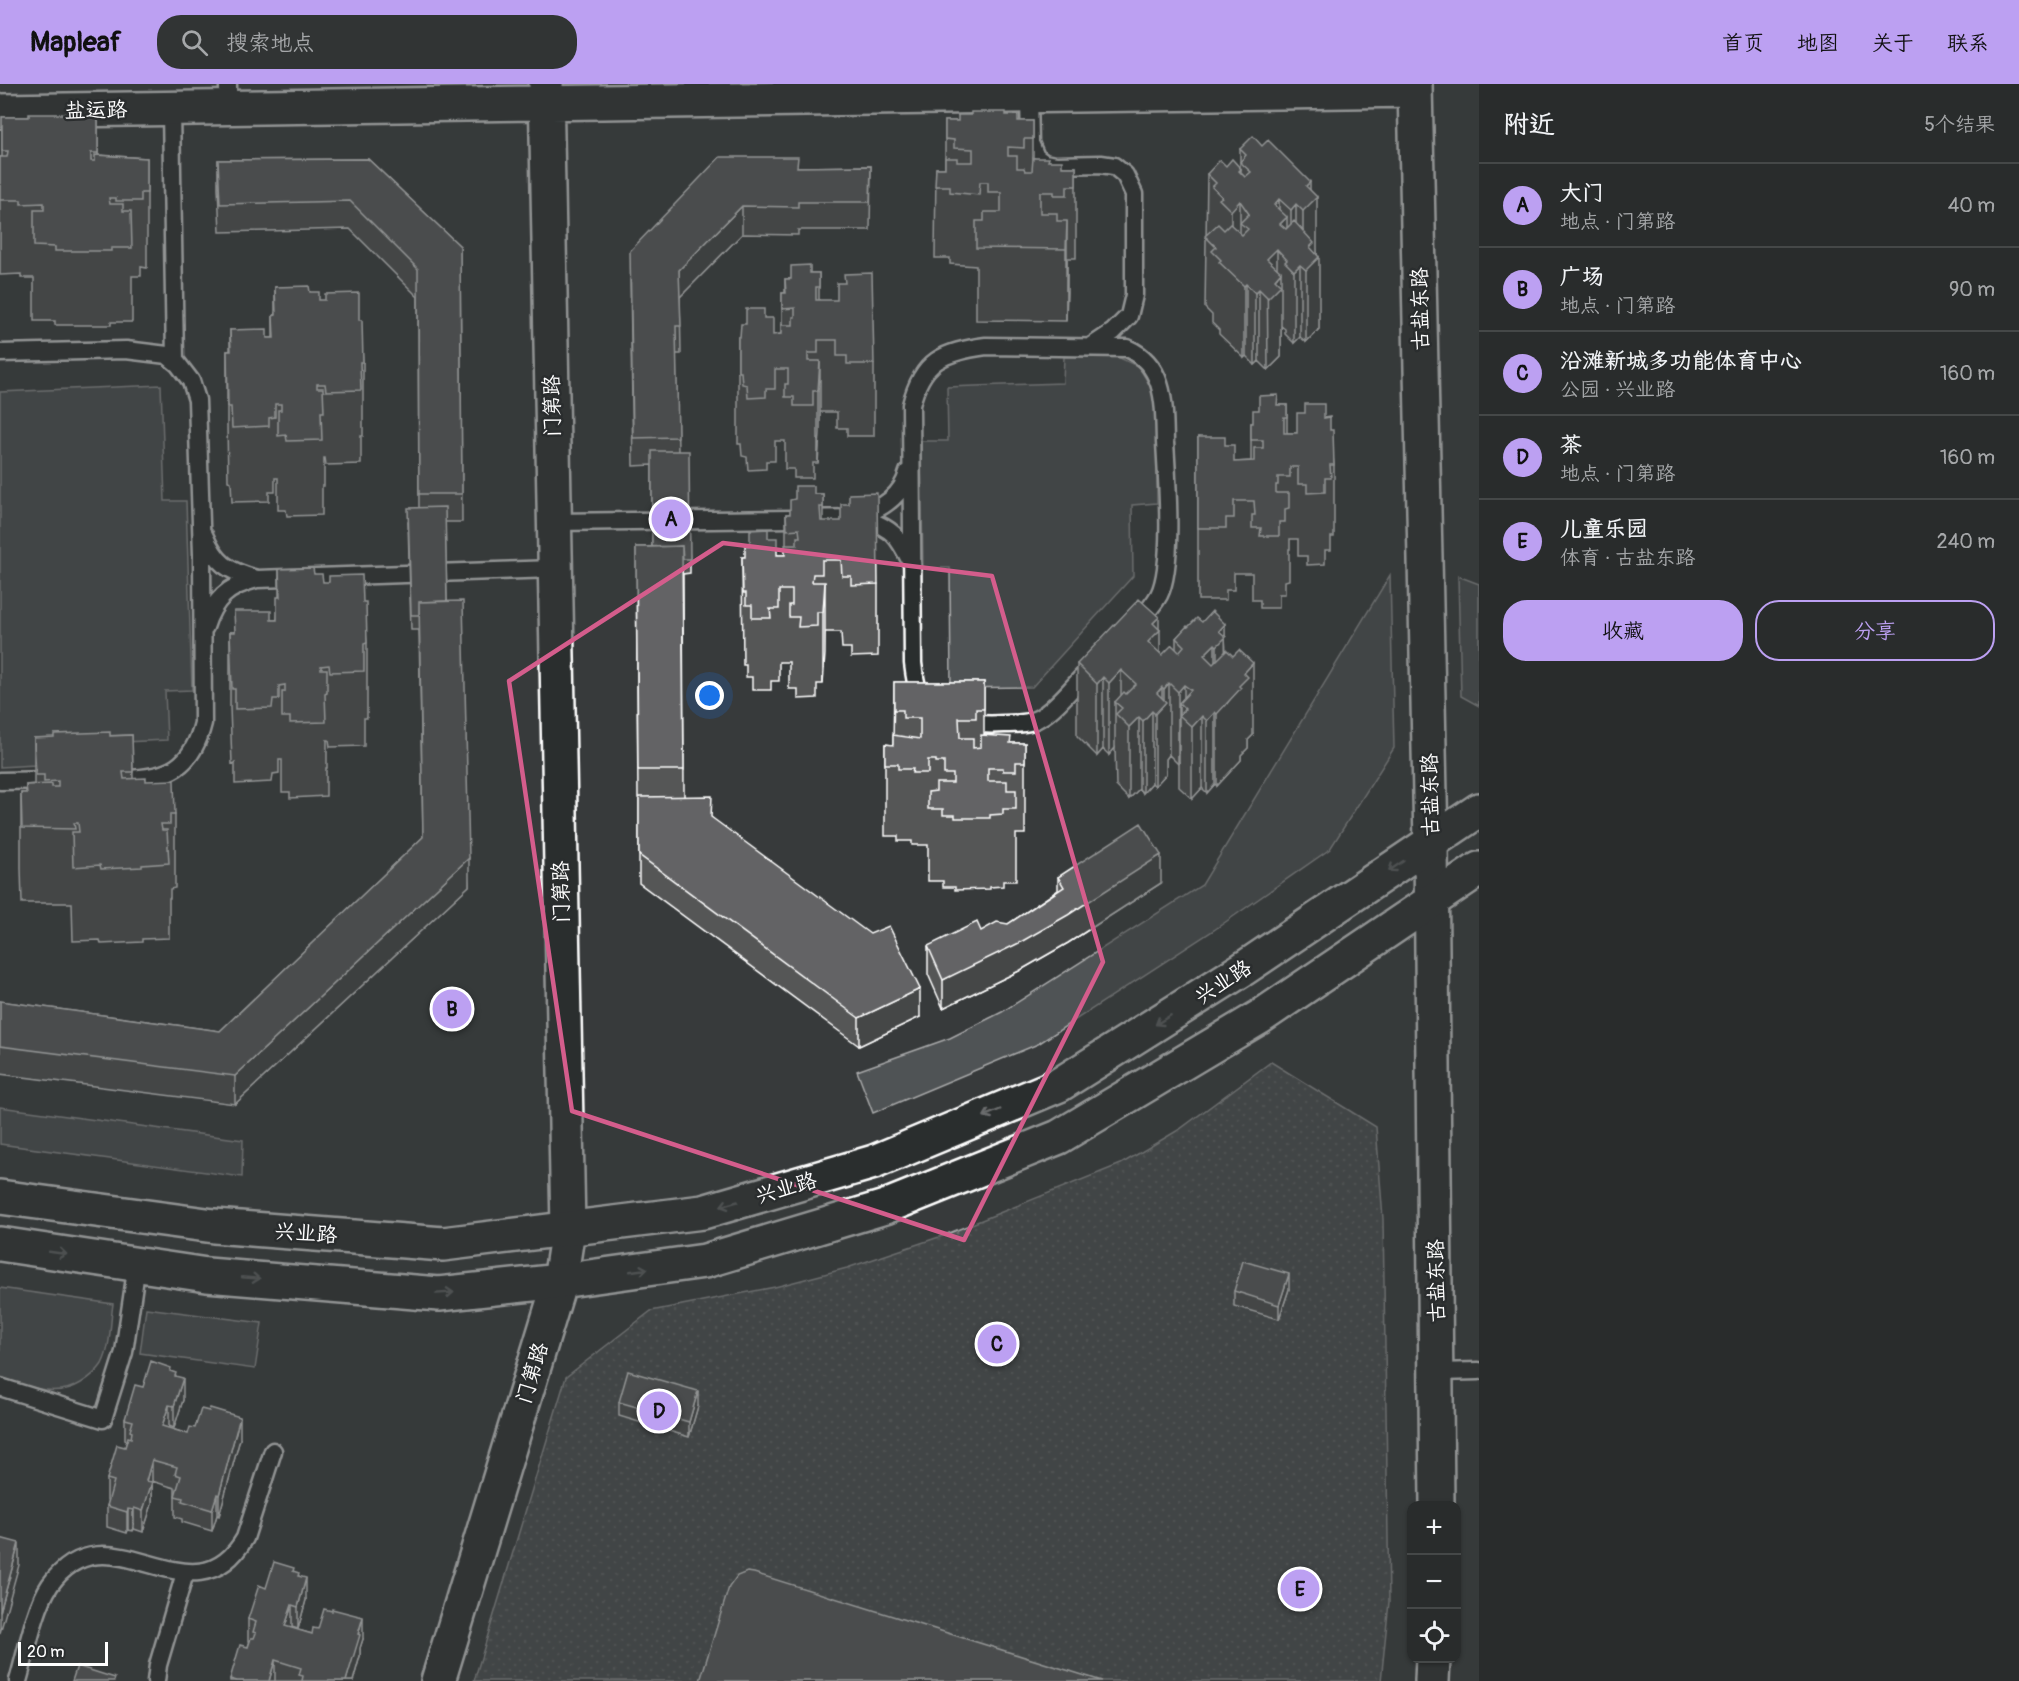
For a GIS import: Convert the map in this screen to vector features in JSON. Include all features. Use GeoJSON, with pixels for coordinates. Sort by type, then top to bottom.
{"type":"FeatureCollection","features":[{"type":"Feature","properties":{"kind":"street","name":"盐运路"},"geometry":{"type":"LineString","coordinates":[[0,111],[171,109],[228,96],[546,94],[1029,96],[1415,87]]}},
{"type":"Feature","properties":{"kind":"street","name":"古盐东路"},"geometry":{"type":"LineString","coordinates":[[1415,87],[1431,843],[1437,1501]]}},
{"type":"Feature","properties":{"kind":"street","name":"门第路"},"geometry":{"type":"LineString","coordinates":[[438,1681],[560,1281],[568,1229],[546,94]]}},
{"type":"Feature","properties":{"kind":"street","name":"兴业路"},"geometry":{"type":"LineString","coordinates":[[0,1197],[214,1226],[443,1244],[703,1212],[874,1162],[1059,1085],[1243,969],[1479,810]]}},
{"type":"Feature","properties":{"kind":"street"},"geometry":{"type":"LineString","coordinates":[[0,1244],[207,1275],[439,1294],[560,1281],[705,1261],[885,1207],[1059,1137],[1260,1017],[1479,869]]}},
{"type":"Feature","properties":{"kind":"street"},"geometry":{"type":"LineString","coordinates":[[1432,1681],[1433,1663]]}},
{"type":"Feature","properties":{"kind":"lane"},"geometry":{"type":"LineString","coordinates":[[1029,96],[1030,143],[1036,157],[1044,163],[1056,165],[1114,166],[1125,175],[1134,194],[1134,296],[1129,316],[1113,332],[1091,346]]}},
{"type":"Feature","properties":{"kind":"lane"},"geometry":{"type":"LineString","coordinates":[[171,109],[175,361]]}},
{"type":"Feature","properties":{"kind":"lane"},"geometry":{"type":"LineString","coordinates":[[986,346],[1127,348],[1136,352],[1160,381],[1164,406],[1167,546],[1166,576],[1159,596],[1039,719],[984,726],[956,722],[929,706],[918,691],[912,663],[911,459],[911,405],[916,386],[928,369],[941,357],[958,350],[986,346]]}},
{"type":"Feature","properties":{"kind":"lane"},"geometry":{"type":"LineString","coordinates":[[0,353],[126,350],[167,355],[175,361],[191,381],[197,400],[203,723],[199,741],[182,763],[158,777],[106,779]]}},
{"type":"Feature","properties":{"kind":"lane"},"geometry":{"type":"LineString","coordinates":[[855,518],[882,507],[894,497],[904,482],[911,459]]}},
{"type":"Feature","properties":{"kind":"lane"},"geometry":{"type":"LineString","coordinates":[[554,522],[865,518],[890,529],[901,542],[912,565]]}},
{"type":"Feature","properties":{"kind":"lane"},"geometry":{"type":"LineString","coordinates":[[201,528],[217,560],[240,575],[257,579]]}},
{"type":"Feature","properties":{"kind":"lane"},"geometry":{"type":"LineString","coordinates":[[202,637],[210,610],[222,596],[244,582],[257,579],[555,569]]}},
{"type":"Feature","properties":{"kind":"lane"},"geometry":{"type":"LineString","coordinates":[[0,781],[70,780]]}},
{"type":"Feature","properties":{"kind":"lane"},"geometry":{"type":"LineString","coordinates":[[0,1387],[103,1419],[124,1352],[137,1264]]}},
{"type":"Feature","properties":{"kind":"lane"},"geometry":{"type":"LineString","coordinates":[[1437,1371],[1479,1371]]}},
{"type":"Feature","properties":{"kind":"lane"},"geometry":{"type":"LineString","coordinates":[[18,1681],[41,1604],[48,1587],[58,1575],[71,1564],[86,1557],[106,1554],[185,1573],[200,1573],[227,1561],[239,1550],[251,1523],[273,1451]]}},
{"type":"Feature","properties":{"kind":"lane"},"geometry":{"type":"LineString","coordinates":[[156,1681],[158,1665],[185,1573]]}},
{"type":"Feature","properties":{"kind":"highlighted area"},"geometry":{"type":"Polygon","coordinates":[[[723,543],[992,576],[1103,962],[964,1240],[572,1111],[509,681],[723,543]]]}},
{"type":"Feature","properties":{"kind":"shaded area"},"geometry":{"type":"Polygon","coordinates":[[[1103,355],[1118,357],[1139,367],[1156,396],[1157,503],[1132,505],[1133,576],[1032,687],[951,688],[950,568],[923,568],[921,441],[948,441],[947,387],[1063,383],[1064,357],[1103,355]]]}},
{"type":"Feature","properties":{"kind":"shaded area"},"geometry":{"type":"Polygon","coordinates":[[[161,385],[165,501],[186,501],[192,690],[165,691],[167,740],[35,746],[35,765],[0,767],[0,392],[161,385]]]}},
{"type":"Feature","properties":{"kind":"shaded area"},"geometry":{"type":"Polygon","coordinates":[[[1390,575],[1394,748],[1330,849],[1214,930],[1038,1044],[873,1113],[857,1071],[950,1038],[1002,1012],[1202,885],[1390,575]]]}},
{"type":"Feature","properties":{"kind":"shaded area"},"geometry":{"type":"Polygon","coordinates":[[[1458,576],[1479,584],[1479,706],[1461,696],[1458,576]]]}},
{"type":"Feature","properties":{"kind":"shaded area"},"geometry":{"type":"Polygon","coordinates":[[[1271,1062],[1376,1127],[1383,1219],[1389,1602],[1381,1681],[474,1681],[566,1377],[651,1311],[775,1287],[847,1268],[942,1236],[1121,1164],[1180,1129],[1271,1062]]]}},
{"type":"Feature","properties":{"kind":"shaded area"},"geometry":{"type":"Polygon","coordinates":[[[0,1107],[243,1140],[242,1177],[0,1144],[0,1107]]]}},
{"type":"Feature","properties":{"kind":"shaded area"},"geometry":{"type":"Polygon","coordinates":[[[0,1288],[113,1304],[107,1350],[100,1367],[93,1375],[71,1388],[51,1391],[0,1377],[0,1288]]]}},
{"type":"Feature","properties":{"kind":"shaded area"},"geometry":{"type":"Polygon","coordinates":[[[146,1308],[262,1323],[255,1369],[140,1353],[146,1308]]]}},
{"type":"Feature","properties":{"kind":"building"},"geometry":{"type":"Polygon","coordinates":[[[971,112],[1006,112],[1006,115],[1018,115],[1018,121],[1033,121],[1033,139],[1024,139],[1024,148],[1008,147],[1008,156],[1017,156],[1017,168],[1032,171],[1033,158],[1049,158],[1048,161],[1062,161],[1062,167],[1076,167],[1076,186],[1067,186],[1067,195],[1040,192],[1040,213],[1057,213],[1057,221],[1067,221],[1066,249],[976,248],[976,221],[984,221],[984,212],[1001,212],[1001,192],[988,192],[988,182],[980,182],[979,195],[950,192],[950,186],[935,186],[936,168],[945,168],[945,158],[957,158],[957,162],[973,162],[973,149],[954,148],[954,140],[945,139],[945,121],[958,121],[958,115],[971,115],[971,112]]]}},
{"type":"Feature","properties":{"kind":"building"},"geometry":{"type":"Polygon","coordinates":[[[29,114],[98,117],[98,153],[91,153],[91,161],[95,161],[95,155],[147,158],[147,193],[141,193],[141,201],[116,201],[116,198],[109,198],[110,204],[123,204],[123,211],[131,211],[132,248],[111,248],[111,251],[55,251],[55,247],[34,246],[34,210],[44,210],[44,203],[21,204],[21,200],[0,200],[0,157],[7,157],[8,151],[2,151],[2,117],[29,117],[29,114]]]}},
{"type":"Feature","properties":{"kind":"building"},"geometry":{"type":"Polygon","coordinates":[[[1253,136],[1262,146],[1268,140],[1310,182],[1306,186],[1317,197],[1303,211],[1296,204],[1291,210],[1279,199],[1274,205],[1287,217],[1280,224],[1286,229],[1294,221],[1314,243],[1310,247],[1319,257],[1306,270],[1300,265],[1294,271],[1277,249],[1267,259],[1281,272],[1275,279],[1281,285],[1268,298],[1259,289],[1255,293],[1246,284],[1244,286],[1219,262],[1221,260],[1212,251],[1216,247],[1205,236],[1218,224],[1224,230],[1230,224],[1242,235],[1248,229],[1240,223],[1249,214],[1240,201],[1231,211],[1219,199],[1222,197],[1212,187],[1216,183],[1207,174],[1220,160],[1226,166],[1232,159],[1245,177],[1251,172],[1240,162],[1246,155],[1240,149],[1253,136]]]}},
{"type":"Feature","properties":{"kind":"building"},"geometry":{"type":"Polygon","coordinates":[[[720,157],[798,157],[797,167],[871,166],[870,202],[798,202],[798,207],[742,206],[679,270],[681,326],[676,326],[678,437],[633,438],[630,251],[720,157]]]}},
{"type":"Feature","properties":{"kind":"building"},"geometry":{"type":"Polygon","coordinates":[[[368,159],[460,246],[462,494],[419,494],[418,269],[350,201],[220,204],[218,160],[368,159]]]}},
{"type":"Feature","properties":{"kind":"building"},"geometry":{"type":"Polygon","coordinates":[[[810,265],[810,273],[819,273],[816,300],[837,300],[837,283],[845,283],[844,274],[872,273],[874,364],[847,364],[847,356],[837,356],[837,340],[818,340],[818,353],[808,353],[808,361],[820,361],[818,391],[813,391],[813,406],[794,406],[794,397],[785,397],[788,369],[775,369],[775,389],[766,389],[766,397],[748,398],[747,385],[742,384],[741,372],[738,372],[738,337],[740,337],[741,324],[746,324],[746,309],[764,309],[764,318],[773,318],[773,335],[781,334],[781,325],[793,325],[793,317],[795,317],[795,308],[782,309],[782,293],[786,293],[785,279],[791,279],[791,266],[810,265]]]}},
{"type":"Feature","properties":{"kind":"building"},"geometry":{"type":"Polygon","coordinates":[[[309,286],[310,292],[319,292],[319,300],[325,300],[325,294],[359,293],[363,362],[360,362],[361,390],[326,391],[325,384],[317,384],[317,388],[323,388],[322,440],[287,441],[286,435],[278,436],[278,410],[281,410],[281,404],[275,404],[275,417],[269,418],[269,426],[232,428],[231,407],[228,407],[227,351],[231,351],[230,330],[267,329],[267,338],[274,338],[275,287],[309,286]]]}},
{"type":"Feature","properties":{"kind":"building"},"geometry":{"type":"Polygon","coordinates":[[[1278,395],[1277,405],[1287,405],[1284,433],[1297,433],[1297,413],[1305,413],[1305,404],[1324,404],[1324,418],[1330,417],[1330,430],[1333,430],[1334,465],[1330,465],[1331,478],[1325,478],[1325,492],[1307,493],[1307,484],[1298,484],[1298,467],[1290,467],[1290,477],[1278,477],[1278,485],[1276,485],[1276,493],[1289,493],[1289,508],[1285,509],[1285,522],[1279,522],[1279,536],[1260,536],[1261,528],[1252,528],[1252,515],[1255,515],[1254,501],[1234,501],[1234,518],[1226,518],[1226,528],[1198,528],[1198,437],[1225,437],[1225,445],[1234,445],[1234,462],[1254,461],[1254,448],[1263,448],[1263,440],[1251,440],[1253,410],[1259,410],[1259,396],[1278,395]]]}},
{"type":"Feature","properties":{"kind":"building"},"geometry":{"type":"Polygon","coordinates":[[[652,451],[689,451],[690,559],[683,559],[682,546],[652,547],[652,451]]]}},
{"type":"Feature","properties":{"kind":"building"},"geometry":{"type":"Polygon","coordinates":[[[795,486],[814,486],[814,494],[823,494],[823,507],[820,507],[821,521],[841,521],[841,504],[849,504],[849,494],[877,493],[878,584],[851,585],[851,576],[842,576],[841,560],[822,560],[822,574],[813,574],[812,582],[825,582],[823,612],[817,612],[817,626],[798,627],[799,617],[789,617],[792,590],[779,590],[779,609],[770,609],[771,618],[752,618],[752,605],[746,605],[746,593],[743,593],[742,557],[745,557],[745,545],[750,545],[750,530],[768,529],[768,538],[777,538],[777,555],[785,555],[785,545],[797,545],[797,537],[800,537],[799,529],[787,530],[786,514],[790,514],[790,500],[795,499],[795,486]]]}},
{"type":"Feature","properties":{"kind":"building"},"geometry":{"type":"Polygon","coordinates":[[[445,507],[447,601],[419,602],[419,615],[411,615],[408,508],[445,507]]]}},
{"type":"Feature","properties":{"kind":"building"},"geometry":{"type":"Polygon","coordinates":[[[682,546],[684,770],[638,770],[636,547],[682,546]]]}},
{"type":"Feature","properties":{"kind":"building"},"geometry":{"type":"Polygon","coordinates":[[[313,568],[314,574],[322,574],[323,582],[329,582],[329,576],[362,575],[363,602],[366,602],[367,643],[364,644],[364,671],[330,672],[329,665],[321,666],[321,669],[327,669],[326,722],[290,723],[290,717],[282,717],[282,692],[285,692],[285,685],[279,686],[279,699],[273,699],[272,708],[235,709],[230,632],[235,632],[234,611],[271,611],[271,620],[277,620],[277,597],[280,597],[279,569],[313,568]]]}},
{"type":"Feature","properties":{"kind":"building"},"geometry":{"type":"Polygon","coordinates":[[[1139,599],[1159,617],[1153,623],[1160,630],[1148,642],[1162,655],[1172,645],[1179,652],[1184,646],[1176,638],[1197,618],[1202,622],[1212,611],[1225,624],[1219,631],[1226,637],[1204,655],[1213,664],[1227,650],[1233,656],[1239,650],[1253,663],[1244,673],[1248,677],[1239,686],[1241,688],[1217,714],[1215,712],[1207,721],[1202,716],[1192,727],[1179,715],[1185,709],[1179,703],[1191,690],[1184,685],[1178,692],[1169,683],[1157,693],[1166,702],[1155,714],[1152,711],[1143,721],[1139,717],[1129,727],[1116,714],[1122,708],[1115,702],[1136,684],[1121,670],[1109,683],[1103,677],[1097,684],[1077,664],[1139,599]]]}},
{"type":"Feature","properties":{"kind":"building"},"geometry":{"type":"Polygon","coordinates":[[[463,601],[469,858],[235,1076],[0,1046],[0,1001],[220,1031],[423,837],[419,602],[463,601]]]}},
{"type":"Feature","properties":{"kind":"building"},"geometry":{"type":"Polygon","coordinates":[[[894,682],[984,682],[984,709],[976,709],[976,718],[959,718],[960,738],[973,738],[973,748],[981,747],[981,735],[1011,737],[1010,743],[1025,743],[1025,762],[1016,762],[1016,771],[988,768],[988,781],[1007,781],[1007,790],[1016,790],[1016,809],[1003,809],[1003,814],[990,815],[990,818],[955,818],[955,815],[943,815],[943,809],[928,809],[928,792],[936,791],[936,783],[953,783],[953,774],[944,774],[944,762],[936,762],[936,760],[928,760],[928,773],[912,773],[913,769],[898,769],[898,764],[885,764],[885,744],[893,745],[893,735],[920,739],[920,718],[903,718],[903,710],[894,710],[894,682]]]}},
{"type":"Feature","properties":{"kind":"building"},"geometry":{"type":"Polygon","coordinates":[[[110,732],[110,736],[132,735],[133,772],[123,772],[124,779],[174,780],[175,814],[170,814],[170,824],[161,824],[162,830],[167,830],[169,863],[101,869],[100,865],[73,867],[72,832],[79,832],[78,823],[74,823],[75,829],[22,828],[21,793],[27,793],[26,785],[52,784],[52,787],[58,787],[58,781],[44,782],[44,775],[36,775],[34,738],[54,737],[54,734],[110,732]]]}},
{"type":"Feature","properties":{"kind":"building"},"geometry":{"type":"Polygon","coordinates":[[[712,796],[711,817],[870,934],[889,926],[920,989],[859,1018],[639,855],[639,797],[712,796]]]}},
{"type":"Feature","properties":{"kind":"building"},"geometry":{"type":"Polygon","coordinates":[[[1141,823],[1161,855],[1068,915],[1019,943],[943,980],[928,946],[977,922],[981,931],[997,922],[1008,924],[1064,887],[1058,877],[1141,823]]]}},
{"type":"Feature","properties":{"kind":"building"},"geometry":{"type":"Polygon","coordinates":[[[1243,1261],[1289,1274],[1279,1305],[1234,1291],[1243,1261]]]}},
{"type":"Feature","properties":{"kind":"building"},"geometry":{"type":"Polygon","coordinates":[[[151,1361],[171,1368],[170,1371],[176,1373],[175,1376],[183,1378],[174,1406],[169,1405],[162,1426],[188,1434],[190,1427],[195,1428],[201,1409],[209,1411],[210,1408],[240,1417],[219,1495],[217,1494],[212,1510],[182,1501],[183,1498],[175,1496],[181,1476],[175,1474],[177,1467],[152,1460],[146,1481],[152,1482],[143,1511],[134,1508],[133,1510],[128,1509],[127,1512],[107,1506],[114,1481],[107,1479],[117,1445],[125,1447],[128,1437],[131,1438],[132,1432],[130,1431],[133,1421],[125,1419],[135,1385],[143,1387],[151,1361]]]}},
{"type":"Feature","properties":{"kind":"building"},"geometry":{"type":"Polygon","coordinates":[[[628,1371],[698,1391],[689,1422],[619,1402],[628,1371]]]}},
{"type":"Feature","properties":{"kind":"building"},"geometry":{"type":"Polygon","coordinates":[[[0,1538],[19,1543],[0,1612],[0,1538]]]}},
{"type":"Feature","properties":{"kind":"building"},"geometry":{"type":"Polygon","coordinates":[[[274,1562],[294,1568],[293,1571],[299,1573],[298,1576],[306,1578],[298,1607],[292,1605],[285,1626],[312,1634],[313,1628],[318,1629],[324,1609],[363,1617],[346,1681],[302,1681],[303,1676],[299,1675],[301,1668],[275,1660],[269,1681],[230,1679],[240,1645],[248,1647],[251,1638],[254,1638],[256,1633],[253,1632],[256,1622],[248,1619],[259,1585],[266,1588],[274,1562]]]}},
{"type":"Feature","properties":{"kind":"building"},"geometry":{"type":"Polygon","coordinates":[[[747,1572],[1102,1681],[700,1681],[729,1587],[737,1576],[747,1572]]]}},
{"type":"Feature","properties":{"kind":"building"},"geometry":{"type":"Polygon","coordinates":[[[77,1666],[115,1678],[114,1681],[72,1681],[77,1666]]]}},
{"type":"Feature","properties":{"kind":"place","name":"大门"},"geometry":{"type":"Point","coordinates":[671,519]}},
{"type":"Feature","properties":{"kind":"place","name":"广场"},"geometry":{"type":"Point","coordinates":[452,1009]}},
{"type":"Feature","properties":{"kind":"place","name":"沿滩新城多功能体育中心"},"geometry":{"type":"Point","coordinates":[997,1344]}},
{"type":"Feature","properties":{"kind":"place","name":"茶"},"geometry":{"type":"Point","coordinates":[659,1411]}},
{"type":"Feature","properties":{"kind":"place","name":"儿童乐园"},"geometry":{"type":"Point","coordinates":[1300,1589]}}]}
